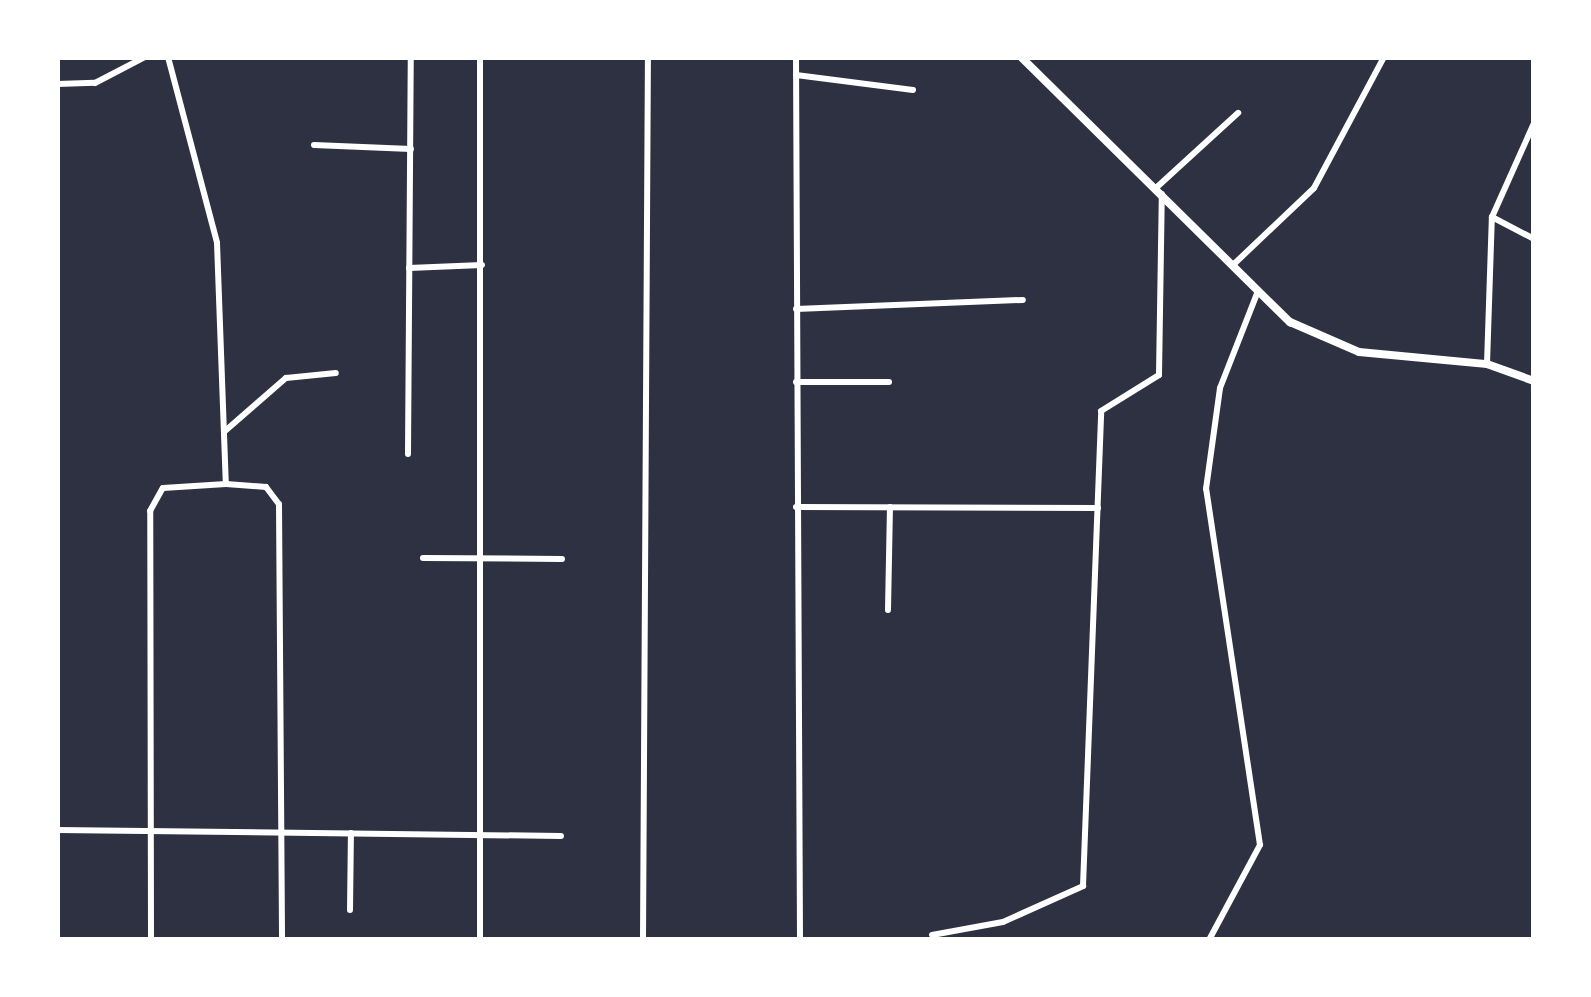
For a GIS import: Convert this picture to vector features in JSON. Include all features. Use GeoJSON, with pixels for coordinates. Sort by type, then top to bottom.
{"type":"FeatureCollection","features":[{"type":"Feature","properties":{"kind":"street"},"geometry":{"type":"LineString","coordinates":[[57,83],[95,83],[145,57]]}},
{"type":"Feature","properties":{"kind":"street"},"geometry":{"type":"LineString","coordinates":[[168,57],[217,243],[226,484]]}},
{"type":"Feature","properties":{"kind":"street"},"geometry":{"type":"LineString","coordinates":[[408,454],[411,57]]}},
{"type":"Feature","properties":{"kind":"street"},"geometry":{"type":"LineString","coordinates":[[480,940],[481,57]]}},
{"type":"Feature","properties":{"kind":"street"},"geometry":{"type":"LineString","coordinates":[[643,940],[648,57]]}},
{"type":"Feature","properties":{"kind":"street"},"geometry":{"type":"LineString","coordinates":[[796,57],[800,940]]}},
{"type":"Feature","properties":{"kind":"street"},"geometry":{"type":"LineString","coordinates":[[1021,57],[1258,290],[1337,345],[1487,364],[1534,382]]}},
{"type":"Feature","properties":{"kind":"street"},"geometry":{"type":"LineString","coordinates":[[1234,264],[1314,188],[1384,57]]}},
{"type":"Feature","properties":{"kind":"street"},"geometry":{"type":"LineString","coordinates":[[796,75],[913,90]]}},
{"type":"Feature","properties":{"kind":"street"},"geometry":{"type":"LineString","coordinates":[[932,934],[1004,922],[1083,886],[1103,405],[1159,375],[1160,189],[1238,113]]}},
{"type":"Feature","properties":{"kind":"street"},"geometry":{"type":"LineString","coordinates":[[1487,364],[1492,217],[1534,123]]}},
{"type":"Feature","properties":{"kind":"street"},"geometry":{"type":"LineString","coordinates":[[314,145],[410,149]]}},
{"type":"Feature","properties":{"kind":"street"},"geometry":{"type":"LineString","coordinates":[[1492,217],[1534,238]]}},
{"type":"Feature","properties":{"kind":"street"},"geometry":{"type":"LineString","coordinates":[[410,268],[482,265]]}},
{"type":"Feature","properties":{"kind":"street"},"geometry":{"type":"LineString","coordinates":[[1209,940],[1260,845],[1206,489],[1220,388],[1258,290]]}},
{"type":"Feature","properties":{"kind":"street"},"geometry":{"type":"LineString","coordinates":[[796,309],[1023,300]]}},
{"type":"Feature","properties":{"kind":"street"},"geometry":{"type":"LineString","coordinates":[[225,430],[286,378],[337,373]]}},
{"type":"Feature","properties":{"kind":"street"},"geometry":{"type":"LineString","coordinates":[[796,382],[889,382]]}},
{"type":"Feature","properties":{"kind":"street"},"geometry":{"type":"LineString","coordinates":[[151,940],[152,502],[172,485],[226,484],[266,487],[279,505],[282,940]]}},
{"type":"Feature","properties":{"kind":"street"},"geometry":{"type":"LineString","coordinates":[[796,507],[1098,508]]}},
{"type":"Feature","properties":{"kind":"street"},"geometry":{"type":"LineString","coordinates":[[888,610],[890,507]]}},
{"type":"Feature","properties":{"kind":"street"},"geometry":{"type":"LineString","coordinates":[[422,558],[562,559]]}},
{"type":"Feature","properties":{"kind":"street"},"geometry":{"type":"LineString","coordinates":[[57,830],[561,836]]}},
{"type":"Feature","properties":{"kind":"street"},"geometry":{"type":"LineString","coordinates":[[350,910],[351,833]]}}]}
